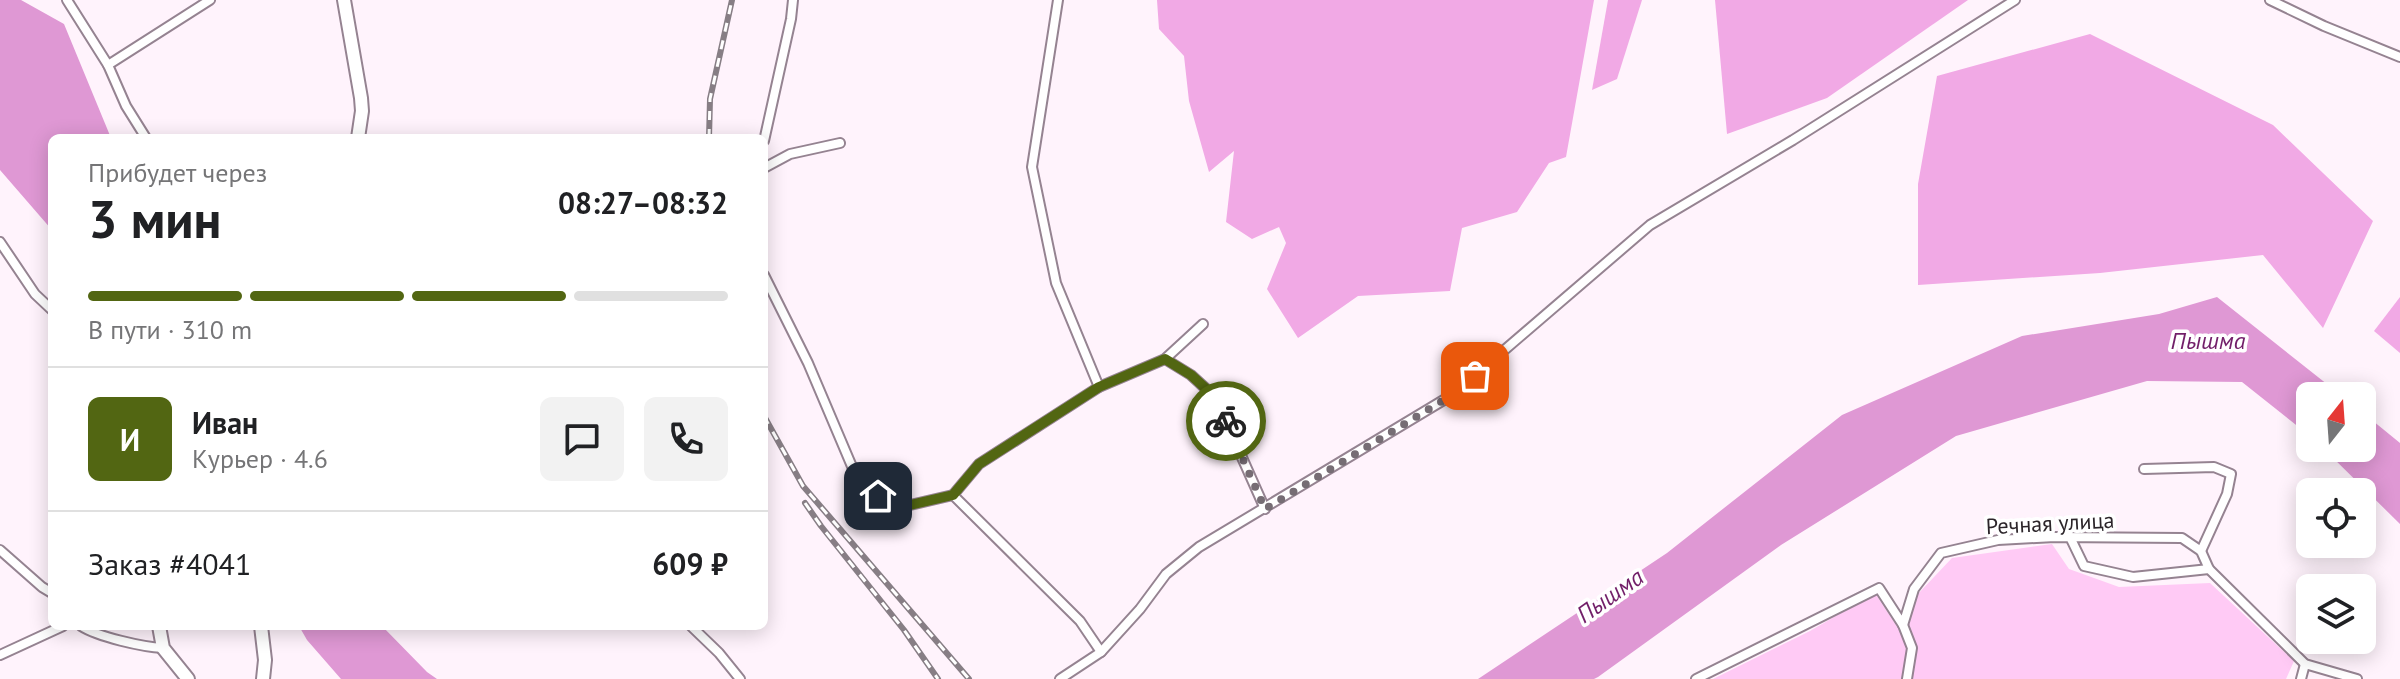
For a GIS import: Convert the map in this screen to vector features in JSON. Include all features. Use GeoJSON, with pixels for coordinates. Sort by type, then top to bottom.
{"type":"FeatureCollection","features":[{"type":"Feature","properties":{"kind":"main road"},"geometry":{"type":"LineString","coordinates":[[344,0],[361,98],[359,134]]}},
{"type":"Feature","properties":{"kind":"main road"},"geometry":{"type":"LineString","coordinates":[[160,630],[163,648],[188,679]]}},
{"type":"Feature","properties":{"kind":"main road"},"geometry":{"type":"LineString","coordinates":[[261,630],[265,660],[263,679]]}},
{"type":"Feature","properties":{"kind":"street"},"geometry":{"type":"LineString","coordinates":[[67,0],[108,65],[126,106],[144,134]]}},
{"type":"Feature","properties":{"kind":"street"},"geometry":{"type":"LineString","coordinates":[[108,65],[210,0]]}},
{"type":"Feature","properties":{"kind":"street"},"geometry":{"type":"LineString","coordinates":[[766,134],[793,0]]}},
{"type":"Feature","properties":{"kind":"street"},"geometry":{"type":"LineString","coordinates":[[1058,0],[1032,167],[1056,283],[1099,387]]}},
{"type":"Feature","properties":{"kind":"street"},"geometry":{"type":"LineString","coordinates":[[1060,679],[1101,652],[1140,609],[1166,574],[1199,547],[1452,395],[1650,225],[1793,140],[2015,0]]}},
{"type":"Feature","properties":{"kind":"street"},"geometry":{"type":"LineString","coordinates":[[2270,0],[2400,57]]}},
{"type":"Feature","properties":{"kind":"street"},"geometry":{"type":"LineString","coordinates":[[768,166],[790,154],[840,143]]}},
{"type":"Feature","properties":{"kind":"street"},"geometry":{"type":"LineString","coordinates":[[0,242],[35,294],[48,306]]}},
{"type":"Feature","properties":{"kind":"street"},"geometry":{"type":"LineString","coordinates":[[768,283],[808,363],[856,476],[878,496],[910,505],[953,495],[979,464],[1099,387],[1165,359],[1203,324]]}},
{"type":"Feature","properties":{"kind":"street"},"geometry":{"type":"LineString","coordinates":[[1165,359],[1191,375],[1215,397],[1265,509]]}},
{"type":"Feature","properties":{"kind":"street"},"geometry":{"type":"LineString","coordinates":[[2144,469],[2214,467],[2231,474],[2227,494],[2201,551],[2209,569],[2305,664],[2350,678]]}},
{"type":"Feature","properties":{"kind":"street"},"geometry":{"type":"LineString","coordinates":[[953,495],[1080,621],[1101,652]]}},
{"type":"Feature","properties":{"kind":"street"},"geometry":{"type":"LineString","coordinates":[[2070,537],[2084,566],[2133,577],[2209,569]]}},
{"type":"Feature","properties":{"kind":"street","name":"Речная улица"},"geometry":{"type":"LineString","coordinates":[[1903,625],[1914,589],[1941,553],[1998,540],[2070,537],[2182,538],[2201,551]]}},
{"type":"Feature","properties":{"kind":"street"},"geometry":{"type":"LineString","coordinates":[[0,550],[48,591]]}},
{"type":"Feature","properties":{"kind":"street"},"geometry":{"type":"LineString","coordinates":[[1696,679],[1879,588],[1903,625],[1912,648],[1907,679]]}},
{"type":"Feature","properties":{"kind":"street"},"geometry":{"type":"LineString","coordinates":[[0,655],[54,630]]}},
{"type":"Feature","properties":{"kind":"street"},"geometry":{"type":"LineString","coordinates":[[87,630],[144,647],[163,648]]}},
{"type":"Feature","properties":{"kind":"street"},"geometry":{"type":"LineString","coordinates":[[695,630],[740,679]]}},
{"type":"Feature","properties":{"kind":"street"},"geometry":{"type":"LineString","coordinates":[[2301,679],[2305,664]]}},
{"type":"Feature","properties":{"kind":"shaded area"},"geometry":{"type":"Polygon","coordinates":[[[1157,0],[1594,0],[1566,157],[1549,163],[1517,212],[1462,228],[1450,291],[1358,296],[1298,338],[1267,289],[1286,243],[1279,227],[1252,239],[1226,222],[1234,151],[1209,172],[1189,101],[1184,56],[1159,29],[1157,0]]]}},
{"type":"Feature","properties":{"kind":"shaded area"},"geometry":{"type":"Polygon","coordinates":[[[1608,0],[1642,0],[1617,79],[1592,90],[1608,0]]]}},
{"type":"Feature","properties":{"kind":"shaded area"},"geometry":{"type":"Polygon","coordinates":[[[1715,0],[1968,0],[1827,98],[1727,134],[1715,0]]]}},
{"type":"Feature","properties":{"kind":"shaded area"},"geometry":{"type":"Polygon","coordinates":[[[2090,34],[2273,125],[2373,221],[2323,328],[2263,255],[2100,273],[1918,285],[1918,184],[1937,76],[2090,34]]]}},
{"type":"Feature","properties":{"kind":"shaded area"},"geometry":{"type":"Polygon","coordinates":[[[2400,297],[2400,353],[2374,331],[2400,297]]]}},
{"type":"Feature","properties":{"kind":"shaded area"},"geometry":{"type":"Polygon","coordinates":[[[2052,544],[2069,569],[2119,587],[2210,583],[2294,661],[2286,679],[1713,679],[1810,631],[1875,593],[1904,637],[1916,596],[1952,558],[2052,544]]]}},
{"type":"Feature","properties":{"kind":"water"},"geometry":{"type":"Polygon","coordinates":[[[0,0],[21,0],[64,24],[109,134],[48,134],[48,225],[0,170],[0,0]]]}},
{"type":"Feature","properties":{"kind":"water","name":"Пышма"},"geometry":{"type":"Polygon","coordinates":[[[2217,297],[2324,382],[2296,382],[2296,425],[2242,382],[2147,381],[1956,436],[1781,545],[1598,677],[1478,679],[1667,553],[1842,415],[2022,336],[2159,314],[2217,297]]]}},
{"type":"Feature","properties":{"kind":"water"},"geometry":{"type":"Polygon","coordinates":[[[2376,423],[2400,443],[2400,524],[2376,500],[2376,478],[2353,478],[2337,462],[2376,462],[2376,423]]]}},
{"type":"Feature","properties":{"kind":"water"},"geometry":{"type":"Polygon","coordinates":[[[301,630],[386,630],[437,679],[341,679],[301,630]]]}},
{"type":"Feature","properties":{"kind":"railway"},"geometry":{"type":"LineString","coordinates":[[709,134],[710,99],[732,0]]}},
{"type":"Feature","properties":{"kind":"railway"},"geometry":{"type":"LineString","coordinates":[[768,423],[803,486],[969,679]]}},
{"type":"Feature","properties":{"kind":"railway"},"geometry":{"type":"LineString","coordinates":[[805,503],[904,630],[938,679]]}},
{"type":"Feature","properties":{"kind":"way so far"},"geometry":{"type":"LineString","coordinates":[[1226,421],[1265,509],[1452,395],[1475,376]]}},
{"type":"Feature","properties":{"kind":"route"},"geometry":{"type":"LineString","coordinates":[[878,496],[910,505],[953,495],[979,464],[1099,387],[1165,359],[1191,375],[1215,397],[1226,421]]}}]}
